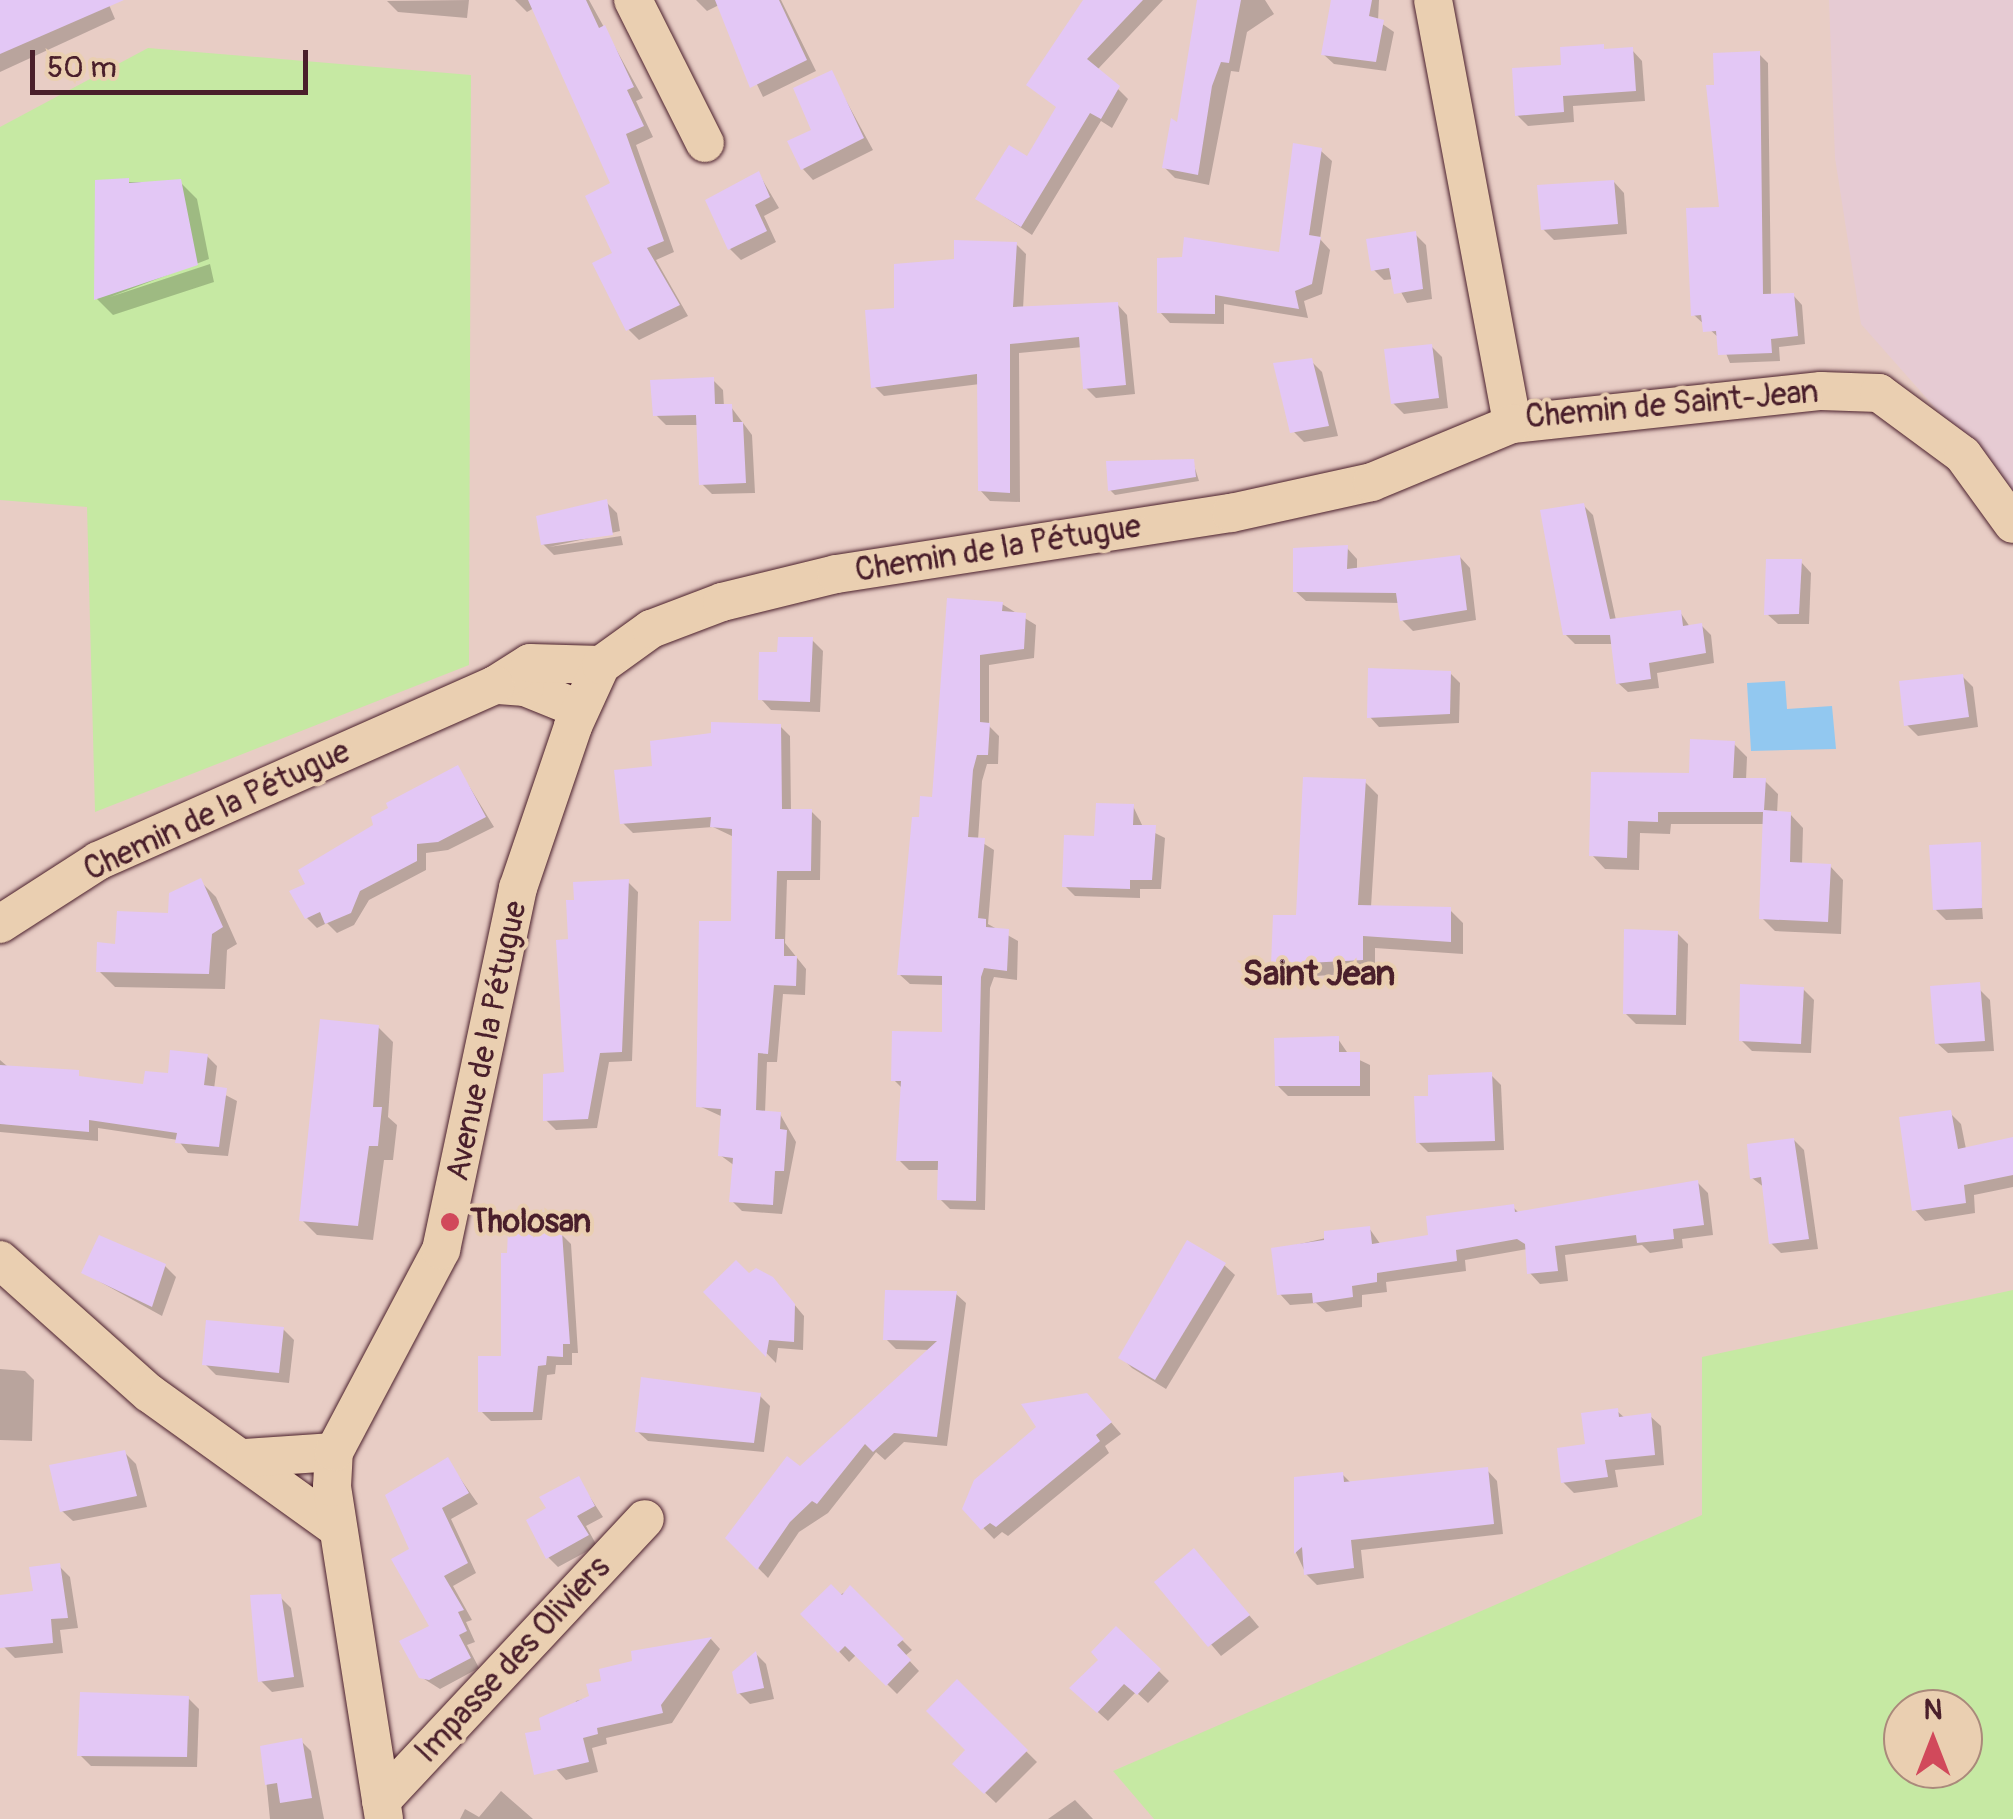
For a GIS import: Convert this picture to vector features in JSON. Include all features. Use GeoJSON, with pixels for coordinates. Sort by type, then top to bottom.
{"type":"FeatureCollection","features":[{"type":"Feature","properties":{"kind":"street"},"geometry":{"type":"LineString","coordinates":[[633,0],[705,143]]}},
{"type":"Feature","properties":{"kind":"street","name":"Chemin de Saint-Jean"},"geometry":{"type":"LineString","coordinates":[[1433,0],[1512,424],[1821,391],[1879,393],[1963,455],[2013,524]]}},
{"type":"Feature","properties":{"kind":"street","name":"Chemin de la Pétugue"},"geometry":{"type":"LineString","coordinates":[[0,924],[98,861],[495,685],[530,663],[601,664],[651,629],[722,602],[836,574],[1231,513],[1372,482],[1512,424]]}},
{"type":"Feature","properties":{"kind":"street","name":"Avenue de la Pétugue"},"geometry":{"type":"LineString","coordinates":[[333,1463],[441,1250],[518,888],[580,708],[601,664]]}},
{"type":"Feature","properties":{"kind":"street"},"geometry":{"type":"LineString","coordinates":[[495,685],[525,687],[580,708]]}},
{"type":"Feature","properties":{"kind":"street"},"geometry":{"type":"LineString","coordinates":[[5,1279],[149,1392],[287,1486],[338,1528]]}},
{"type":"Feature","properties":{"kind":"street"},"geometry":{"type":"LineString","coordinates":[[245,1458],[333,1463]]}},
{"type":"Feature","properties":{"kind":"street"},"geometry":{"type":"LineString","coordinates":[[287,1486],[333,1463]]}},
{"type":"Feature","properties":{"kind":"street"},"geometry":{"type":"LineString","coordinates":[[333,1463],[338,1528],[382,1810]]}},
{"type":"Feature","properties":{"kind":"street","name":"Impasse des Oliviers"},"geometry":{"type":"LineString","coordinates":[[382,1810],[645,1519]]}},
{"type":"Feature","properties":{"kind":"shaded area"},"geometry":{"type":"Polygon","coordinates":[[[1829,0],[2013,0],[2013,496],[1861,324],[1835,158],[1829,0]]]}},
{"type":"Feature","properties":{"kind":"green space"},"geometry":{"type":"Polygon","coordinates":[[[148,48],[471,75],[469,665],[95,812],[87,507],[0,500],[0,127],[148,48]]]}},
{"type":"Feature","properties":{"kind":"green space"},"geometry":{"type":"Polygon","coordinates":[[[2013,1290],[2013,1819],[1154,1819],[1113,1771],[1702,1515],[1702,1357],[2013,1290]]]}},
{"type":"Feature","properties":{"kind":"water"},"geometry":{"type":"Polygon","coordinates":[[[1785,681],[1787,709],[1832,706],[1836,749],[1751,751],[1747,683],[1785,681]]]}},
{"type":"Feature","properties":{"kind":"building"},"geometry":{"type":"Polygon","coordinates":[[[0,0],[124,0],[0,54],[0,0]]]}},
{"type":"Feature","properties":{"kind":"building"},"geometry":{"type":"Polygon","coordinates":[[[528,0],[586,0],[599,28],[605,25],[634,87],[627,90],[644,126],[626,134],[664,241],[647,248],[680,305],[626,331],[592,263],[612,253],[585,196],[610,183],[528,0]]]}},
{"type":"Feature","properties":{"kind":"building"},"geometry":{"type":"Polygon","coordinates":[[[715,0],[779,0],[807,60],[750,88],[715,0]]]}},
{"type":"Feature","properties":{"kind":"building"},"geometry":{"type":"Polygon","coordinates":[[[1083,0],[1143,0],[1087,59],[1120,86],[1101,119],[1090,113],[1021,227],[975,199],[1009,145],[1027,156],[1056,107],[1026,85],[1083,0]]]}},
{"type":"Feature","properties":{"kind":"building"},"geometry":{"type":"Polygon","coordinates":[[[1197,0],[1241,0],[1229,63],[1221,62],[1212,86],[1198,175],[1162,168],[1171,118],[1177,122],[1197,0]]]}},
{"type":"Feature","properties":{"kind":"building"},"geometry":{"type":"Polygon","coordinates":[[[1331,0],[1372,0],[1369,16],[1384,20],[1376,62],[1321,55],[1331,0]]]}},
{"type":"Feature","properties":{"kind":"building"},"geometry":{"type":"Polygon","coordinates":[[[1604,44],[1604,49],[1633,47],[1636,91],[1563,96],[1564,112],[1515,116],[1512,68],[1561,65],[1560,47],[1604,44]]]}},
{"type":"Feature","properties":{"kind":"building"},"geometry":{"type":"Polygon","coordinates":[[[1760,51],[1763,294],[1794,293],[1798,336],[1771,339],[1772,353],[1718,355],[1716,331],[1703,332],[1701,315],[1691,316],[1686,208],[1719,207],[1706,85],[1714,85],[1713,53],[1760,51]]]}},
{"type":"Feature","properties":{"kind":"building"},"geometry":{"type":"Polygon","coordinates":[[[832,70],[864,138],[801,170],[787,141],[811,130],[793,88],[832,70]]]}},
{"type":"Feature","properties":{"kind":"building"},"geometry":{"type":"Polygon","coordinates":[[[1293,143],[1322,148],[1309,235],[1321,237],[1312,284],[1295,291],[1299,309],[1215,295],[1215,314],[1157,313],[1157,258],[1182,257],[1184,237],[1279,252],[1293,143]]]}},
{"type":"Feature","properties":{"kind":"building"},"geometry":{"type":"Polygon","coordinates":[[[759,171],[770,197],[755,205],[767,231],[728,250],[705,200],[759,171]]]}},
{"type":"Feature","properties":{"kind":"building"},"geometry":{"type":"Polygon","coordinates":[[[129,178],[129,183],[181,179],[198,265],[94,300],[95,180],[129,178]]]}},
{"type":"Feature","properties":{"kind":"building"},"geometry":{"type":"Polygon","coordinates":[[[1614,180],[1618,224],[1541,230],[1537,185],[1614,180]]]}},
{"type":"Feature","properties":{"kind":"building"},"geometry":{"type":"Polygon","coordinates":[[[1416,231],[1423,289],[1394,294],[1389,268],[1371,271],[1366,239],[1416,231]]]}},
{"type":"Feature","properties":{"kind":"building"},"geometry":{"type":"Polygon","coordinates":[[[954,240],[1017,242],[1013,307],[1118,302],[1126,385],[1083,389],[1079,337],[1010,344],[1010,493],[978,491],[977,374],[871,388],[865,310],[894,308],[894,264],[954,259],[954,240]]]}},
{"type":"Feature","properties":{"kind":"building"},"geometry":{"type":"Polygon","coordinates":[[[1432,344],[1439,398],[1391,404],[1384,349],[1432,344]]]}},
{"type":"Feature","properties":{"kind":"building"},"geometry":{"type":"Polygon","coordinates":[[[1312,358],[1329,426],[1290,433],[1273,363],[1312,358]]]}},
{"type":"Feature","properties":{"kind":"building"},"geometry":{"type":"Polygon","coordinates":[[[714,377],[715,404],[732,404],[733,422],[743,422],[746,483],[699,485],[696,415],[653,416],[650,380],[714,377]]]}},
{"type":"Feature","properties":{"kind":"building"},"geometry":{"type":"Polygon","coordinates":[[[1194,459],[1196,477],[1108,491],[1106,461],[1194,459]]]}},
{"type":"Feature","properties":{"kind":"building"},"geometry":{"type":"Polygon","coordinates":[[[607,499],[613,535],[541,545],[536,516],[607,499]]]}},
{"type":"Feature","properties":{"kind":"building"},"geometry":{"type":"Polygon","coordinates":[[[1584,503],[1610,619],[1681,610],[1683,626],[1702,623],[1706,653],[1649,663],[1651,679],[1616,684],[1610,635],[1563,635],[1540,510],[1584,503]]]}},
{"type":"Feature","properties":{"kind":"building"},"geometry":{"type":"Polygon","coordinates":[[[1348,545],[1347,569],[1460,555],[1467,610],[1400,621],[1396,593],[1293,592],[1293,548],[1348,545]]]}},
{"type":"Feature","properties":{"kind":"building"},"geometry":{"type":"Polygon","coordinates":[[[1766,559],[1802,559],[1799,614],[1764,615],[1766,559]]]}},
{"type":"Feature","properties":{"kind":"building"},"geometry":{"type":"Polygon","coordinates":[[[947,598],[1003,602],[1002,611],[1026,613],[1024,649],[980,655],[980,722],[990,723],[988,755],[977,755],[973,770],[968,837],[985,838],[978,918],[986,919],[986,927],[1009,929],[1007,971],[984,968],[981,977],[976,1201],[937,1200],[938,1161],[896,1161],[901,1081],[891,1081],[892,1031],[942,1032],[942,976],[897,975],[912,817],[919,817],[920,796],[932,797],[947,598]]]}},
{"type":"Feature","properties":{"kind":"building"},"geometry":{"type":"Polygon","coordinates":[[[778,637],[813,637],[810,702],[758,700],[759,652],[777,652],[778,637]]]}},
{"type":"Feature","properties":{"kind":"building"},"geometry":{"type":"Polygon","coordinates":[[[1368,668],[1451,671],[1450,714],[1367,718],[1368,668]]]}},
{"type":"Feature","properties":{"kind":"building"},"geometry":{"type":"Polygon","coordinates":[[[1963,674],[1969,717],[1904,726],[1899,681],[1963,674]]]}},
{"type":"Feature","properties":{"kind":"building"},"geometry":{"type":"Polygon","coordinates":[[[711,722],[781,724],[782,809],[812,809],[811,871],[777,871],[775,939],[784,939],[784,956],[797,956],[796,986],[774,985],[768,1054],[758,1053],[756,1110],[781,1112],[780,1129],[787,1130],[784,1171],[775,1171],[773,1205],[729,1202],[733,1158],[718,1156],[721,1109],[696,1107],[699,921],[731,921],[732,829],[710,827],[711,817],[620,824],[614,770],[652,766],[650,741],[711,733],[711,722]]]}},
{"type":"Feature","properties":{"kind":"building"},"geometry":{"type":"Polygon","coordinates":[[[1690,739],[1735,741],[1733,778],[1766,778],[1764,810],[1791,812],[1790,862],[1831,864],[1828,922],[1759,919],[1763,812],[1658,812],[1658,822],[1628,821],[1627,858],[1589,856],[1591,772],[1689,773],[1690,739]]]}},
{"type":"Feature","properties":{"kind":"building"},"geometry":{"type":"Polygon","coordinates":[[[458,765],[486,817],[438,842],[417,844],[417,861],[360,891],[351,913],[325,924],[320,912],[305,919],[289,891],[305,884],[298,870],[373,825],[371,817],[388,808],[386,803],[458,765]]]}},
{"type":"Feature","properties":{"kind":"building"},"geometry":{"type":"Polygon","coordinates":[[[1303,777],[1366,779],[1358,905],[1451,907],[1451,942],[1363,936],[1363,960],[1271,965],[1273,915],[1296,915],[1303,777]]]}},
{"type":"Feature","properties":{"kind":"building"},"geometry":{"type":"Polygon","coordinates":[[[1096,803],[1134,804],[1133,825],[1156,825],[1152,880],[1130,880],[1130,889],[1062,887],[1064,835],[1094,836],[1096,803]]]}},
{"type":"Feature","properties":{"kind":"building"},"geometry":{"type":"Polygon","coordinates":[[[1981,842],[1982,908],[1933,910],[1929,845],[1981,842]]]}},
{"type":"Feature","properties":{"kind":"building"},"geometry":{"type":"Polygon","coordinates":[[[201,878],[223,927],[212,934],[209,974],[96,972],[97,942],[115,944],[117,911],[168,913],[169,893],[201,878]]]}},
{"type":"Feature","properties":{"kind":"building"},"geometry":{"type":"Polygon","coordinates":[[[629,879],[622,1052],[600,1053],[588,1119],[543,1121],[543,1074],[564,1072],[556,940],[568,939],[566,900],[574,900],[573,882],[629,879]]]}},
{"type":"Feature","properties":{"kind":"building"},"geometry":{"type":"Polygon","coordinates":[[[1624,929],[1678,931],[1676,1015],[1623,1014],[1624,929]]]}},
{"type":"Feature","properties":{"kind":"building"},"geometry":{"type":"Polygon","coordinates":[[[1980,982],[1985,1041],[1935,1044],[1930,986],[1980,982]]]}},
{"type":"Feature","properties":{"kind":"building"},"geometry":{"type":"Polygon","coordinates":[[[1740,984],[1804,987],[1801,1044],[1739,1041],[1740,984]]]}},
{"type":"Feature","properties":{"kind":"building"},"geometry":{"type":"Polygon","coordinates":[[[320,1019],[379,1025],[373,1107],[382,1107],[378,1146],[369,1146],[358,1226],[299,1221],[320,1019]]]}},
{"type":"Feature","properties":{"kind":"building"},"geometry":{"type":"Polygon","coordinates":[[[1339,1036],[1339,1052],[1360,1052],[1360,1086],[1275,1086],[1274,1038],[1339,1036]]]}},
{"type":"Feature","properties":{"kind":"building"},"geometry":{"type":"Polygon","coordinates":[[[170,1050],[208,1054],[204,1085],[227,1088],[219,1147],[175,1143],[177,1133],[89,1120],[89,1132],[0,1124],[0,1065],[79,1070],[79,1076],[143,1084],[145,1071],[168,1073],[170,1050]]]}},
{"type":"Feature","properties":{"kind":"building"},"geometry":{"type":"Polygon","coordinates":[[[1492,1072],[1495,1141],[1416,1143],[1414,1096],[1428,1096],[1428,1075],[1492,1072]]]}},
{"type":"Feature","properties":{"kind":"building"},"geometry":{"type":"Polygon","coordinates":[[[1951,1110],[1958,1149],[2013,1137],[2013,1175],[1964,1185],[1966,1203],[1912,1211],[1899,1117],[1951,1110]]]}},
{"type":"Feature","properties":{"kind":"building"},"geometry":{"type":"Polygon","coordinates":[[[1794,1138],[1809,1239],[1769,1244],[1761,1177],[1750,1179],[1747,1144],[1794,1138]]]}},
{"type":"Feature","properties":{"kind":"building"},"geometry":{"type":"Polygon","coordinates":[[[1698,1180],[1704,1225],[1673,1229],[1674,1239],[1637,1243],[1636,1235],[1555,1246],[1558,1271],[1527,1274],[1525,1244],[1517,1239],[1456,1250],[1457,1261],[1377,1273],[1377,1282],[1352,1286],[1353,1297],[1313,1303],[1312,1293],[1277,1295],[1271,1248],[1324,1240],[1324,1231],[1370,1226],[1372,1244],[1428,1235],[1426,1216],[1514,1204],[1515,1212],[1698,1180]]]}},
{"type":"Feature","properties":{"kind":"building"},"geometry":{"type":"Polygon","coordinates":[[[508,1231],[562,1232],[570,1344],[563,1344],[563,1357],[547,1356],[546,1365],[538,1366],[533,1412],[478,1412],[478,1356],[501,1356],[501,1253],[507,1253],[508,1231]]]}},
{"type":"Feature","properties":{"kind":"building"},"geometry":{"type":"Polygon","coordinates":[[[99,1235],[166,1264],[152,1307],[81,1273],[99,1235]]]}},
{"type":"Feature","properties":{"kind":"building"},"geometry":{"type":"Polygon","coordinates":[[[1187,1240],[1226,1263],[1155,1380],[1118,1358],[1187,1240]]]}},
{"type":"Feature","properties":{"kind":"building"},"geometry":{"type":"Polygon","coordinates":[[[736,1260],[749,1273],[756,1268],[773,1277],[795,1304],[794,1342],[769,1340],[766,1357],[703,1292],[736,1260]]]}},
{"type":"Feature","properties":{"kind":"building"},"geometry":{"type":"Polygon","coordinates":[[[885,1290],[957,1291],[937,1437],[894,1433],[873,1452],[865,1444],[817,1504],[812,1501],[790,1522],[757,1570],[725,1538],[787,1456],[800,1466],[937,1341],[883,1340],[885,1290]]]}},
{"type":"Feature","properties":{"kind":"building"},"geometry":{"type":"Polygon","coordinates":[[[206,1320],[284,1327],[279,1373],[202,1365],[206,1320]]]}},
{"type":"Feature","properties":{"kind":"building"},"geometry":{"type":"Polygon","coordinates":[[[641,1377],[761,1393],[754,1443],[635,1432],[641,1377]]]}},
{"type":"Feature","properties":{"kind":"building"},"geometry":{"type":"Polygon","coordinates":[[[1087,1393],[1112,1422],[1096,1435],[1100,1441],[996,1527],[990,1523],[981,1530],[962,1509],[974,1480],[1036,1427],[1021,1404],[1087,1393]]]}},
{"type":"Feature","properties":{"kind":"building"},"geometry":{"type":"Polygon","coordinates":[[[1618,1408],[1619,1417],[1651,1413],[1655,1455],[1605,1460],[1608,1477],[1561,1483],[1557,1448],[1585,1444],[1581,1413],[1618,1408]]]}},
{"type":"Feature","properties":{"kind":"building"},"geometry":{"type":"Polygon","coordinates":[[[125,1450],[137,1496],[60,1512],[49,1465],[125,1450]]]}},
{"type":"Feature","properties":{"kind":"building"},"geometry":{"type":"Polygon","coordinates":[[[448,1457],[469,1493],[442,1508],[468,1563],[444,1576],[464,1610],[458,1612],[467,1631],[459,1635],[471,1658],[429,1680],[419,1678],[399,1641],[429,1626],[391,1559],[409,1549],[385,1495],[448,1457]]]}},
{"type":"Feature","properties":{"kind":"building"},"geometry":{"type":"Polygon","coordinates":[[[1488,1467],[1494,1524],[1351,1540],[1354,1568],[1304,1575],[1302,1547],[1294,1554],[1294,1477],[1343,1472],[1344,1482],[1488,1467]]]}},
{"type":"Feature","properties":{"kind":"building"},"geometry":{"type":"Polygon","coordinates":[[[579,1476],[595,1506],[577,1516],[589,1535],[546,1559],[526,1520],[546,1508],[539,1497],[579,1476]]]}},
{"type":"Feature","properties":{"kind":"building"},"geometry":{"type":"Polygon","coordinates":[[[1194,1548],[1250,1615],[1208,1647],[1154,1582],[1194,1548]]]}},
{"type":"Feature","properties":{"kind":"building"},"geometry":{"type":"Polygon","coordinates":[[[60,1563],[68,1618],[51,1619],[53,1643],[0,1648],[0,1595],[33,1591],[29,1567],[60,1563]]]}},
{"type":"Feature","properties":{"kind":"building"},"geometry":{"type":"Polygon","coordinates":[[[831,1584],[842,1595],[850,1585],[904,1639],[897,1645],[911,1660],[886,1686],[845,1646],[838,1653],[800,1614],[831,1584]]]}},
{"type":"Feature","properties":{"kind":"building"},"geometry":{"type":"Polygon","coordinates":[[[281,1594],[294,1677],[258,1682],[250,1595],[281,1594]]]}},
{"type":"Feature","properties":{"kind":"building"},"geometry":{"type":"Polygon","coordinates":[[[1116,1626],[1161,1669],[1137,1695],[1124,1684],[1097,1713],[1069,1688],[1098,1660],[1091,1652],[1116,1626]]]}},
{"type":"Feature","properties":{"kind":"building"},"geometry":{"type":"Polygon","coordinates":[[[712,1637],[661,1705],[663,1713],[597,1728],[598,1734],[583,1738],[589,1762],[534,1775],[525,1733],[541,1730],[539,1718],[589,1696],[586,1684],[601,1681],[599,1669],[632,1661],[631,1651],[712,1637]]]}},
{"type":"Feature","properties":{"kind":"building"},"geometry":{"type":"Polygon","coordinates":[[[756,1651],[764,1688],[737,1694],[732,1672],[756,1651]]]}},
{"type":"Feature","properties":{"kind":"building"},"geometry":{"type":"Polygon","coordinates":[[[957,1679],[1028,1750],[984,1794],[952,1764],[965,1750],[926,1711],[957,1679]]]}},
{"type":"Feature","properties":{"kind":"building"},"geometry":{"type":"Polygon","coordinates":[[[80,1692],[189,1696],[187,1757],[77,1756],[80,1692]]]}},
{"type":"Feature","properties":{"kind":"building"},"geometry":{"type":"Polygon","coordinates":[[[302,1738],[312,1798],[280,1803],[277,1783],[265,1785],[260,1746],[302,1738]]]}},
{"type":"Feature","properties":{"kind":"place","name":"Tholosan"},"geometry":{"type":"Point","coordinates":[450,1222]}},
{"type":"Feature","properties":{"kind":"district","name":"Saint Jean"},"geometry":{"type":"Point","coordinates":[1319,974]}}]}
